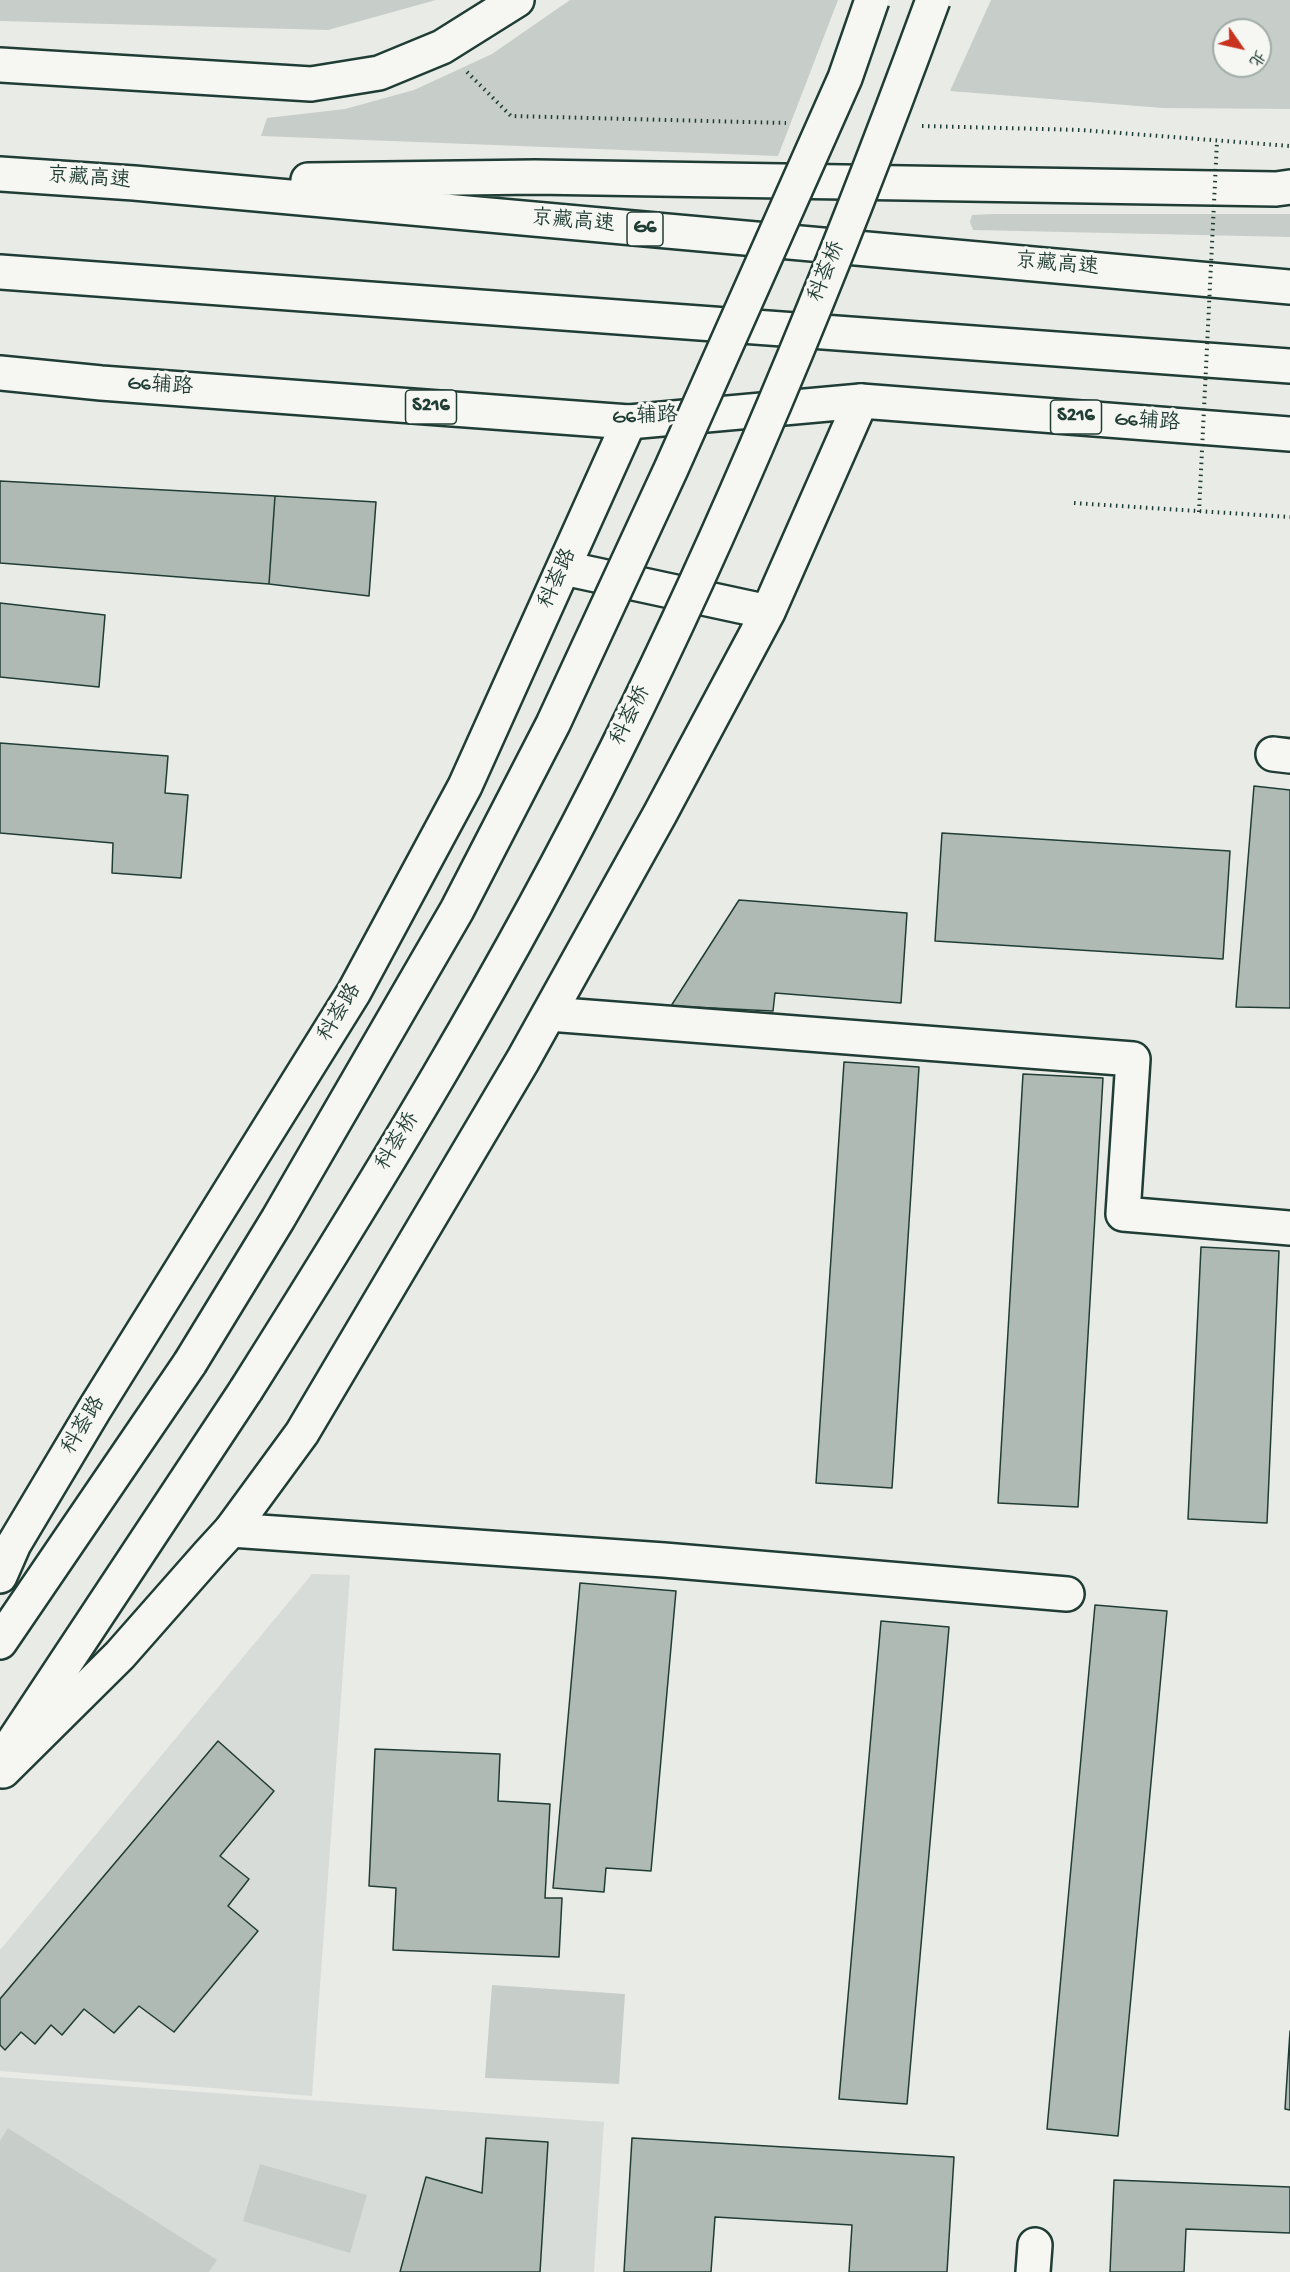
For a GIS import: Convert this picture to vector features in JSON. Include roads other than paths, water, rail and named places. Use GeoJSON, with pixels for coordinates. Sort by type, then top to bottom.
{"type":"FeatureCollection","features":[{"type":"Feature","properties":{"kind":"main road"},"geometry":{"type":"LineString","coordinates":[[0,65],[311,84],[379,73],[442,47],[517,0]]}},
{"type":"Feature","properties":{"kind":"main road"},"geometry":{"type":"LineString","coordinates":[[0,1642],[190,1363],[278,1219],[451,920],[553,724],[671,469],[830,111],[872,0]]}},
{"type":"Feature","properties":{"kind":"main road","name":"科荟桥"},"geometry":{"type":"LineString","coordinates":[[0,1762],[246,1390],[421,1107],[512,949],[617,748],[734,502],[877,153],[933,0]]}},
{"type":"Feature","properties":{"kind":"main road","name":"京藏高速"},"geometry":{"type":"LineString","coordinates":[[0,174],[134,183],[1290,286]]}},
{"type":"Feature","properties":{"kind":"main road"},"geometry":{"type":"LineString","coordinates":[[134,183],[535,177],[1290,187]]}},
{"type":"Feature","properties":{"kind":"main road"},"geometry":{"type":"LineString","coordinates":[[0,272],[1290,366]]}},
{"type":"Feature","properties":{"kind":"main road","name":"G6辅路"},"geometry":{"type":"LineString","coordinates":[[0,373],[101,383],[629,422],[861,401],[1290,434]]}},
{"type":"Feature","properties":{"kind":"main road"},"geometry":{"type":"LineString","coordinates":[[0,1774],[120,1655],[231,1530],[302,1433],[549,1014],[654,825],[768,612],[861,401]]}},
{"type":"Feature","properties":{"kind":"main road","name":"科荟路"},"geometry":{"type":"LineString","coordinates":[[0,1576],[7,1543],[100,1400],[354,992],[465,786],[629,422]]}},
{"type":"Feature","properties":{"kind":"main road"},"geometry":{"type":"LineString","coordinates":[[564,568],[768,612]]}},
{"type":"Feature","properties":{"kind":"main road"},"geometry":{"type":"LineString","coordinates":[[549,1014],[1133,1059],[1123,1214],[1290,1228]]}},
{"type":"Feature","properties":{"kind":"main road"},"geometry":{"type":"LineString","coordinates":[[231,1530],[676,1561],[1067,1594]]}}]}
